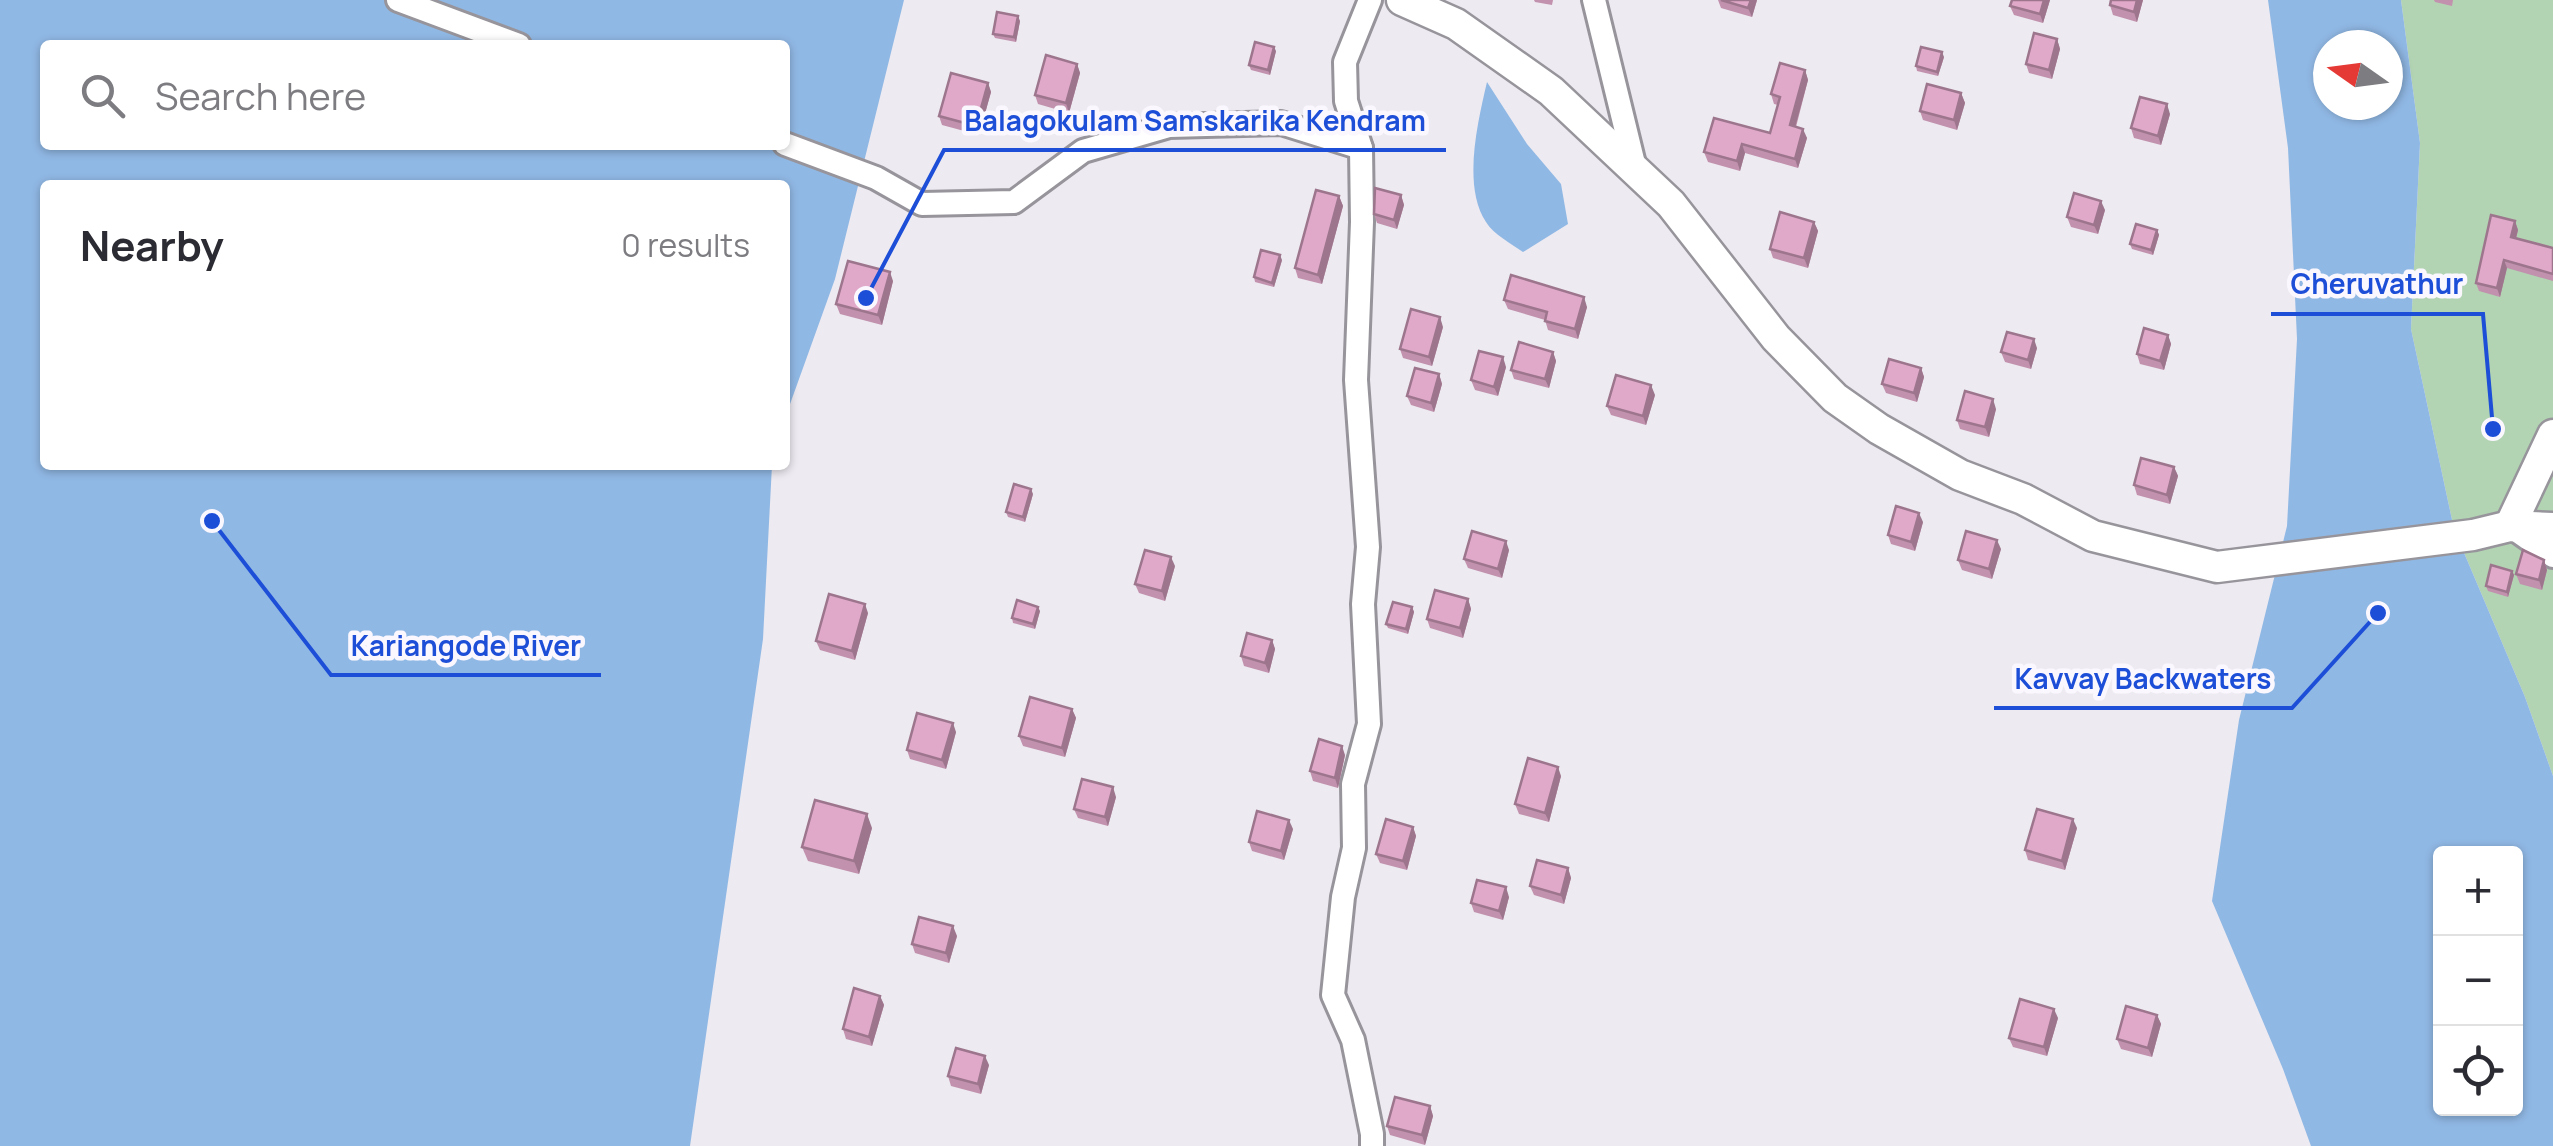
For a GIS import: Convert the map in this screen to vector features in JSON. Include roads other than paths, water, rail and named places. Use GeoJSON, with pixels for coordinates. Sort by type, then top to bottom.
{"type":"FeatureCollection","features":[{"type":"Feature","properties":{"kind":"main road"},"geometry":{"type":"LineString","coordinates":[[1402,0],[1456,24],[1551,91],[1671,204],[1776,338],[1835,398],[1879,429],[1960,475],[2023,499],[2093,536],[2216,567],[2473,535],[2510,526],[2553,528]]}},
{"type":"Feature","properties":{"kind":"main road"},"geometry":{"type":"LineString","coordinates":[[2510,526],[2553,435]]}},
{"type":"Feature","properties":{"kind":"street"},"geometry":{"type":"LineString","coordinates":[[398,0],[505,40]]}},
{"type":"Feature","properties":{"kind":"street"},"geometry":{"type":"LineString","coordinates":[[1370,0],[1345,62],[1346,101],[1361,148],[1356,380],[1368,547],[1363,604],[1369,724],[1354,784],[1354,848],[1343,897],[1333,995],[1353,1040],[1372,1146]]}},
{"type":"Feature","properties":{"kind":"street"},"geometry":{"type":"LineString","coordinates":[[1594,0],[1636,172]]}},
{"type":"Feature","properties":{"kind":"street"},"geometry":{"type":"LineString","coordinates":[[790,146],[876,178],[922,204],[1014,202],[1083,151],[1169,126],[1281,123],[1361,148]]}},
{"type":"Feature","properties":{"kind":"street"},"geometry":{"type":"LineString","coordinates":[[2510,526],[2553,556]]}},
{"type":"Feature","properties":{"kind":"water"},"geometry":{"type":"Polygon","coordinates":[[[0,0],[904,0],[835,279],[790,404],[790,180],[40,180],[40,470],[772,470],[763,639],[690,1146],[0,1146],[0,0]]]}},
{"type":"Feature","properties":{"kind":"water"},"geometry":{"type":"Polygon","coordinates":[[[2268,0],[2401,0],[2420,143],[2411,329],[2454,529],[2525,697],[2553,776],[2553,1146],[2311,1146],[2212,901],[2239,720],[2287,526],[2297,339],[2288,148],[2268,0]]]}},
{"type":"Feature","properties":{"kind":"water"},"geometry":{"type":"Polygon","coordinates":[[[1487,82],[1527,144],[1561,184],[1568,224],[1523,252],[1489,226],[1475,190],[1474,153],[1487,82]]]}},
{"type":"Feature","properties":{"kind":"place","name":"Balagokulam Samskarika Kendram"},"geometry":{"type":"Point","coordinates":[866,298]}},
{"type":"Feature","properties":{"kind":"place","name":"Cheruvathur"},"geometry":{"type":"Point","coordinates":[2493,429]}},
{"type":"Feature","properties":{"kind":"place","name":"Kariangode River"},"geometry":{"type":"Point","coordinates":[212,521]}},
{"type":"Feature","properties":{"kind":"place","name":"Kavvay Backwaters"},"geometry":{"type":"Point","coordinates":[2378,613]}}]}
